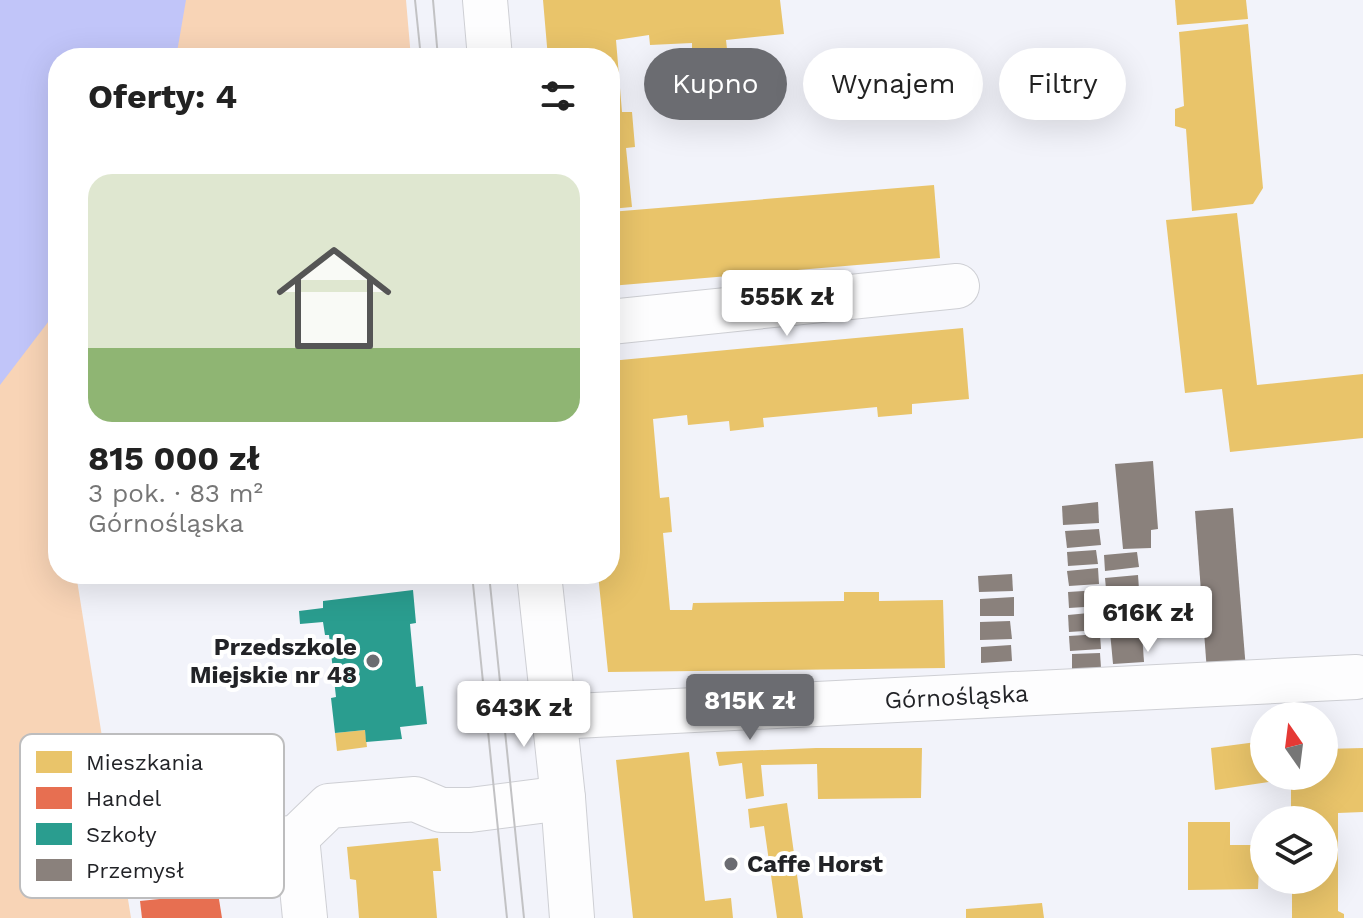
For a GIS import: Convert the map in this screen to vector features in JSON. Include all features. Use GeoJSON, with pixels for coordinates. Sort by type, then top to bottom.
{"type":"FeatureCollection","features":[{"type":"Feature","properties":{"kind":"street"},"geometry":{"type":"LineString","coordinates":[[485,0],[489,48]]}},
{"type":"Feature","properties":{"kind":"street"},"geometry":{"type":"LineString","coordinates":[[620,321],[957,286]]}},
{"type":"Feature","properties":{"kind":"street"},"geometry":{"type":"LineString","coordinates":[[540,584],[563,798],[572,918]]}},
{"type":"Feature","properties":{"kind":"street","name":"Górnośląska"},"geometry":{"type":"LineString","coordinates":[[555,717],[1356,677]]}},
{"type":"Feature","properties":{"kind":"street"},"geometry":{"type":"LineString","coordinates":[[284,839],[297,837],[329,806],[415,799],[441,810],[470,810],[563,798]]}},
{"type":"Feature","properties":{"kind":"street"},"geometry":{"type":"LineString","coordinates":[[297,837],[305,918]]}},
{"type":"Feature","properties":{"kind":"shaded area"},"geometry":{"type":"Polygon","coordinates":[[[0,0],[406,0],[410,48],[48,48],[48,584],[78,584],[102,734],[20,734],[20,898],[128,898],[131,918],[0,918],[0,0]]]}},
{"type":"Feature","properties":{"kind":"water"},"geometry":{"type":"Polygon","coordinates":[[[0,0],[186,0],[178,48],[48,48],[48,322],[0,385],[0,0]]]}},
{"type":"Feature","properties":{"kind":"building: Mieszkania"},"geometry":{"type":"Polygon","coordinates":[[[543,0],[780,0],[784,34],[726,40],[727,48],[692,48],[692,43],[650,45],[649,35],[616,40],[617,48],[547,48],[543,0]]]}},
{"type":"Feature","properties":{"kind":"building: Mieszkania"},"geometry":{"type":"Polygon","coordinates":[[[1175,0],[1246,0],[1248,19],[1177,25],[1175,0]]]}},
{"type":"Feature","properties":{"kind":"building: Mieszkania"},"geometry":{"type":"Polygon","coordinates":[[[1248,24],[1263,188],[1253,204],[1192,211],[1186,129],[1175,126],[1175,109],[1184,106],[1179,32],[1248,24]]]}},
{"type":"Feature","properties":{"kind":"building: Mieszkania"},"geometry":{"type":"Polygon","coordinates":[[[620,88],[622,112],[632,112],[635,147],[626,148],[632,207],[620,208],[620,88]]]}},
{"type":"Feature","properties":{"kind":"building: Mieszkania"},"geometry":{"type":"Polygon","coordinates":[[[934,185],[940,258],[620,285],[620,211],[934,185]]]}},
{"type":"Feature","properties":{"kind":"building: Mieszkania"},"geometry":{"type":"Polygon","coordinates":[[[1237,213],[1257,385],[1363,374],[1363,438],[1230,452],[1222,389],[1185,393],[1166,220],[1237,213]]]}},
{"type":"Feature","properties":{"kind":"building: Mieszkania"},"geometry":{"type":"Polygon","coordinates":[[[963,328],[969,399],[912,404],[912,414],[878,417],[877,407],[763,418],[764,427],[730,431],[729,421],[688,425],[687,415],[653,419],[660,498],[669,497],[672,532],[663,533],[670,610],[692,610],[693,603],[844,601],[844,592],[879,592],[879,601],[943,600],[945,668],[608,672],[599,584],[620,584],[620,360],[963,328]]]}},
{"type":"Feature","properties":{"kind":"building: Mieszkania"},"geometry":{"type":"Polygon","coordinates":[[[365,730],[367,747],[337,751],[335,733],[365,730]]]}},
{"type":"Feature","properties":{"kind":"building: Mieszkania"},"geometry":{"type":"Polygon","coordinates":[[[1250,743],[1250,785],[1215,790],[1211,748],[1250,743]]]}},
{"type":"Feature","properties":{"kind":"building: Mieszkania"},"geometry":{"type":"Polygon","coordinates":[[[922,748],[921,798],[818,799],[817,764],[761,765],[764,796],[746,799],[742,763],[719,766],[716,752],[922,748]]]}},
{"type":"Feature","properties":{"kind":"building: Mieszkania"},"geometry":{"type":"Polygon","coordinates":[[[1363,748],[1363,812],[1338,813],[1338,806],[1291,806],[1291,790],[1338,790],[1338,749],[1363,748]]]}},
{"type":"Feature","properties":{"kind":"building: Mieszkania"},"geometry":{"type":"Polygon","coordinates":[[[689,752],[705,901],[731,898],[733,918],[633,918],[616,760],[689,752]]]}},
{"type":"Feature","properties":{"kind":"building: Mieszkania"},"geometry":{"type":"Polygon","coordinates":[[[787,803],[803,918],[777,918],[764,826],[750,828],[748,809],[787,803]]]}},
{"type":"Feature","properties":{"kind":"building: Mieszkania"},"geometry":{"type":"Polygon","coordinates":[[[1188,822],[1230,822],[1230,845],[1250,845],[1250,889],[1188,890],[1188,822]]]}},
{"type":"Feature","properties":{"kind":"building: Mieszkania"},"geometry":{"type":"Polygon","coordinates":[[[438,838],[441,871],[433,871],[437,918],[359,918],[356,880],[350,879],[347,847],[438,838]]]}},
{"type":"Feature","properties":{"kind":"building: Mieszkania"},"geometry":{"type":"Polygon","coordinates":[[[1292,894],[1338,894],[1338,911],[1344,914],[1344,918],[1292,918],[1292,894]]]}},
{"type":"Feature","properties":{"kind":"building: Mieszkania"},"geometry":{"type":"Polygon","coordinates":[[[1042,903],[1044,918],[966,918],[966,909],[1042,903]]]}},
{"type":"Feature","properties":{"kind":"building: Handel"},"geometry":{"type":"Polygon","coordinates":[[[219,898],[222,918],[142,918],[140,901],[219,898]]]}},
{"type":"Feature","properties":{"kind":"building: Szkoły","name":"Przedszkole Miejskie nr 48"},"geometry":{"type":"Polygon","coordinates":[[[413,590],[416,623],[410,624],[416,687],[423,686],[427,724],[400,727],[402,739],[366,742],[365,730],[335,733],[331,698],[336,697],[329,635],[325,635],[323,622],[300,624],[299,611],[323,608],[323,601],[413,590]]]}},
{"type":"Feature","properties":{"kind":"building: Przemysł"},"geometry":{"type":"Polygon","coordinates":[[[1153,461],[1158,529],[1151,530],[1151,548],[1123,549],[1115,464],[1153,461]]]}},
{"type":"Feature","properties":{"kind":"building: Przemysł"},"geometry":{"type":"Polygon","coordinates":[[[1098,502],[1099,523],[1063,525],[1062,506],[1098,502]]]}},
{"type":"Feature","properties":{"kind":"building: Przemysł"},"geometry":{"type":"Polygon","coordinates":[[[1233,508],[1246,670],[1207,672],[1195,511],[1233,508]]]}},
{"type":"Feature","properties":{"kind":"building: Przemysł"},"geometry":{"type":"Polygon","coordinates":[[[1099,529],[1101,545],[1067,548],[1065,531],[1099,529]]]}},
{"type":"Feature","properties":{"kind":"building: Przemysł"},"geometry":{"type":"Polygon","coordinates":[[[1096,550],[1098,564],[1068,566],[1067,552],[1096,550]]]}},
{"type":"Feature","properties":{"kind":"building: Przemysł"},"geometry":{"type":"Polygon","coordinates":[[[1137,552],[1139,567],[1105,571],[1104,555],[1137,552]]]}},
{"type":"Feature","properties":{"kind":"building: Przemysł"},"geometry":{"type":"Polygon","coordinates":[[[1098,568],[1099,584],[1069,586],[1067,571],[1098,568]]]}},
{"type":"Feature","properties":{"kind":"building: Przemysł"},"geometry":{"type":"Polygon","coordinates":[[[1012,574],[1013,591],[979,592],[978,576],[1012,574]]]}},
{"type":"Feature","properties":{"kind":"building: Przemysł"},"geometry":{"type":"Polygon","coordinates":[[[1138,575],[1144,662],[1113,664],[1105,578],[1138,575]]]}},
{"type":"Feature","properties":{"kind":"building: Przemysł"},"geometry":{"type":"Polygon","coordinates":[[[1099,590],[1100,606],[1069,608],[1068,592],[1099,590]]]}},
{"type":"Feature","properties":{"kind":"building: Przemysł"},"geometry":{"type":"Polygon","coordinates":[[[1014,597],[1014,616],[980,616],[980,599],[1014,597]]]}},
{"type":"Feature","properties":{"kind":"building: Przemysł"},"geometry":{"type":"Polygon","coordinates":[[[1099,612],[1100,630],[1069,632],[1068,615],[1099,612]]]}},
{"type":"Feature","properties":{"kind":"building: Przemysł"},"geometry":{"type":"Polygon","coordinates":[[[1010,621],[1012,639],[980,640],[980,622],[1010,621]]]}},
{"type":"Feature","properties":{"kind":"building: Przemysł"},"geometry":{"type":"Polygon","coordinates":[[[1100,634],[1101,649],[1070,651],[1069,636],[1100,634]]]}},
{"type":"Feature","properties":{"kind":"building: Przemysł"},"geometry":{"type":"Polygon","coordinates":[[[1011,645],[1012,661],[981,663],[981,647],[1011,645]]]}},
{"type":"Feature","properties":{"kind":"building: Przemysł"},"geometry":{"type":"Polygon","coordinates":[[[1100,653],[1101,668],[1072,670],[1072,654],[1100,653]]]}},
{"type":"Feature","properties":{"kind":"tram line"},"geometry":{"type":"LineString","coordinates":[[415,0],[420,48]]}},
{"type":"Feature","properties":{"kind":"tram line"},"geometry":{"type":"LineString","coordinates":[[433,0],[437,48]]}},
{"type":"Feature","properties":{"kind":"tram line"},"geometry":{"type":"LineString","coordinates":[[473,584],[507,918]]}},
{"type":"Feature","properties":{"kind":"tram line"},"geometry":{"type":"LineString","coordinates":[[490,584],[524,918]]}},
{"type":"Feature","properties":{"kind":"place","name":"Przedszkole Miejskie nr 48"},"geometry":{"type":"Point","coordinates":[373,661]}},
{"type":"Feature","properties":{"kind":"place","name":"Caffe Horst"},"geometry":{"type":"Point","coordinates":[731,864]}}]}
